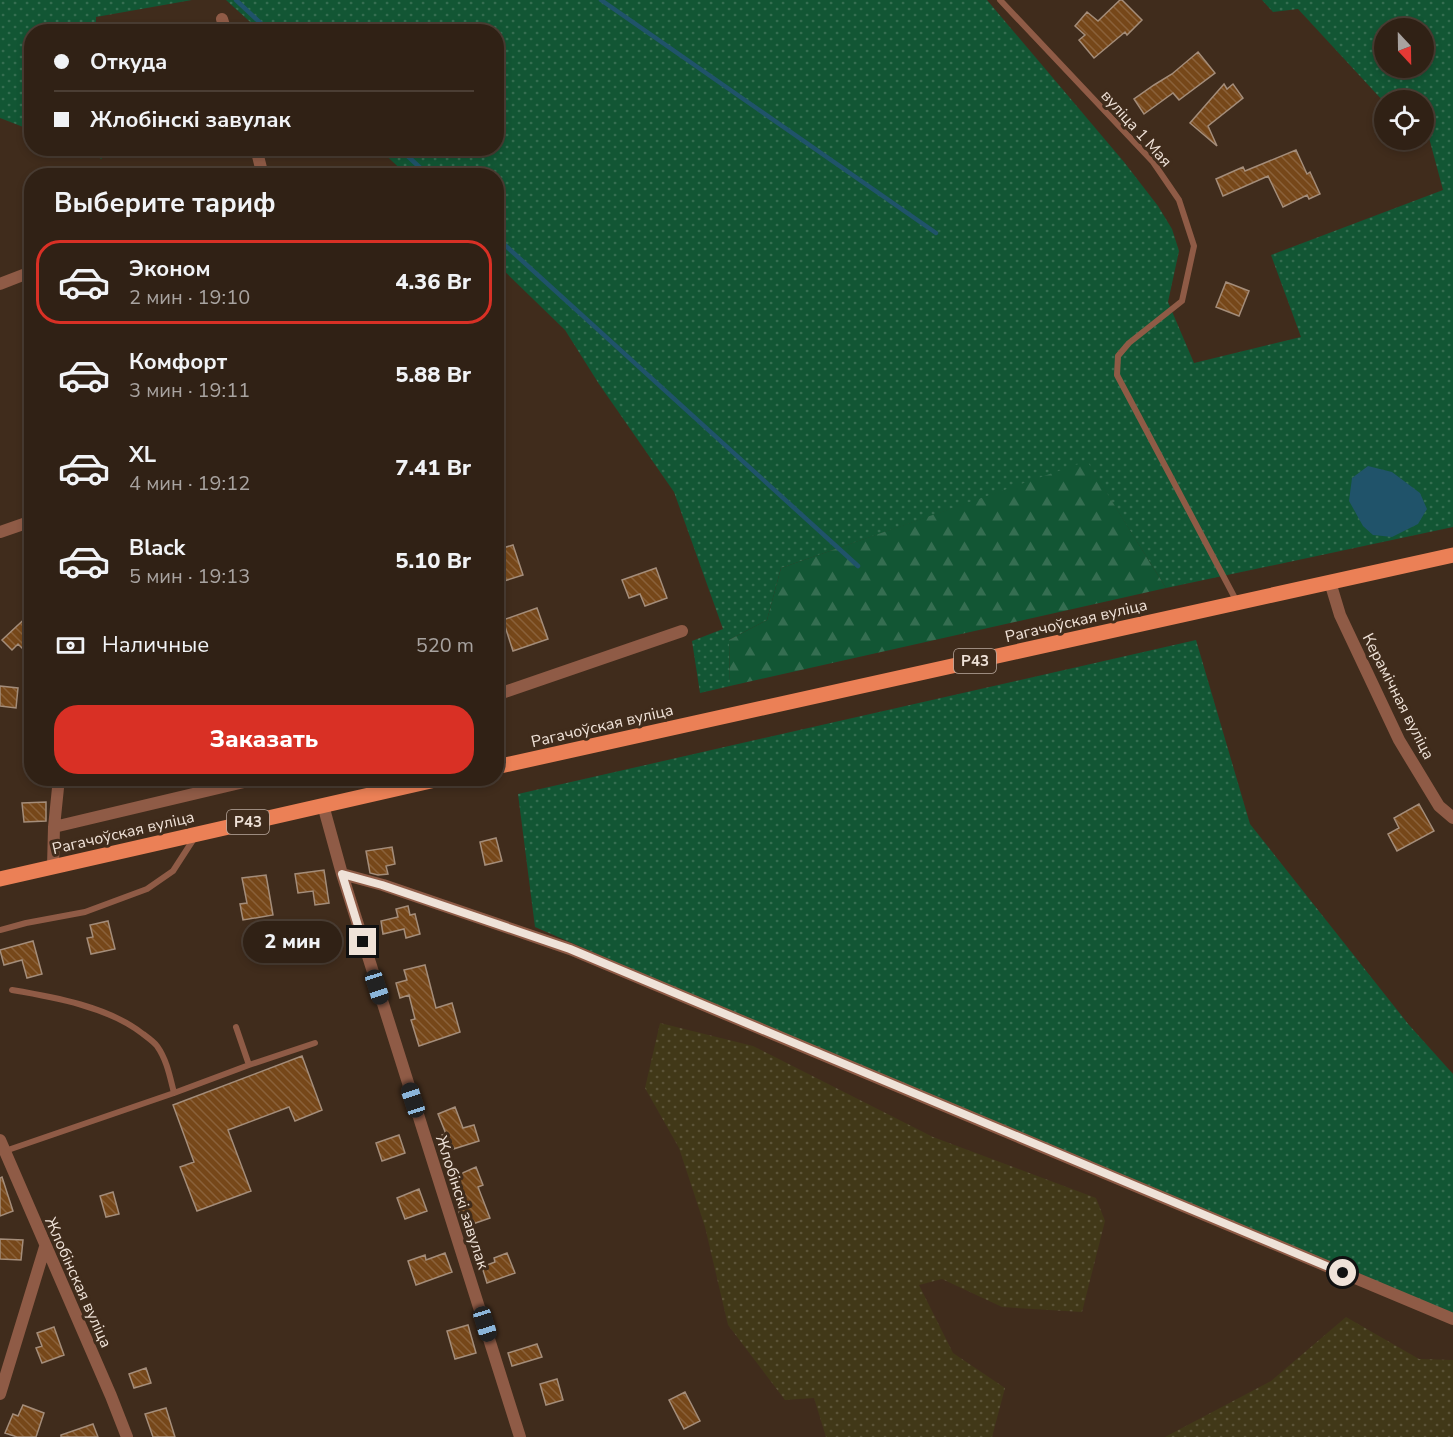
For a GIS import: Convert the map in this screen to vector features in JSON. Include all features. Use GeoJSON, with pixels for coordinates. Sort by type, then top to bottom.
{"type":"FeatureCollection","features":[{"type":"Feature","properties":{"kind":"main road","name":"Рагачоўская вуліца"},"geometry":{"type":"LineString","coordinates":[[504,765],[1453,555]]}},
{"type":"Feature","properties":{"kind":"main road","name":"Рагачоўская вуліца"},"geometry":{"type":"LineString","coordinates":[[0,879],[323,805],[387,786]]}},
{"type":"Feature","properties":{"kind":"street"},"geometry":{"type":"LineString","coordinates":[[0,284],[24,275]]}},
{"type":"Feature","properties":{"kind":"street"},"geometry":{"type":"LineString","coordinates":[[0,532],[24,524]]}},
{"type":"Feature","properties":{"kind":"street","name":"Керамічная вуліца"},"geometry":{"type":"LineString","coordinates":[[1330,582],[1340,615],[1399,740],[1439,806],[1453,818]]}},
{"type":"Feature","properties":{"kind":"street"},"geometry":{"type":"LineString","coordinates":[[504,692],[681,631]]}},
{"type":"Feature","properties":{"kind":"street"},"geometry":{"type":"LineString","coordinates":[[52,867],[58,786]]}},
{"type":"Feature","properties":{"kind":"street"},"geometry":{"type":"LineString","coordinates":[[54,827],[227,786]]}},
{"type":"Feature","properties":{"kind":"street","name":"Жлобінскі завулак"},"geometry":{"type":"LineString","coordinates":[[323,805],[342,874],[520,1437]]}},
{"type":"Feature","properties":{"kind":"street"},"geometry":{"type":"LineString","coordinates":[[342,874],[382,885],[570,949],[1453,1319]]}},
{"type":"Feature","properties":{"kind":"street","name":"Жлобінская вуліца"},"geometry":{"type":"LineString","coordinates":[[2,1146],[127,1437]]}},
{"type":"Feature","properties":{"kind":"street"},"geometry":{"type":"LineString","coordinates":[[0,1394],[45,1247]]}},
{"type":"Feature","properties":{"kind":"lane","name":"вуліца 1 Мая"},"geometry":{"type":"LineString","coordinates":[[999,0],[1153,162],[1179,200],[1194,246],[1182,300],[1118,356],[1117,375],[1237,603]]}},
{"type":"Feature","properties":{"kind":"lane"},"geometry":{"type":"LineString","coordinates":[[0,930],[85,912],[147,888],[173,871],[197,834]]}},
{"type":"Feature","properties":{"kind":"lane"},"geometry":{"type":"LineString","coordinates":[[12,990],[45,995],[88,1007],[132,1025],[156,1044],[166,1061],[174,1093]]}},
{"type":"Feature","properties":{"kind":"lane"},"geometry":{"type":"LineString","coordinates":[[236,1028],[249,1065]]}},
{"type":"Feature","properties":{"kind":"lane"},"geometry":{"type":"LineString","coordinates":[[2,1146],[174,1093],[315,1043]]}},
{"type":"Feature","properties":{"kind":"green space"},"geometry":{"type":"Polygon","coordinates":[[[0,0],[192,0],[96,17],[96,24],[24,24],[24,127],[0,118],[0,0]]]}},
{"type":"Feature","properties":{"kind":"green space"},"geometry":{"type":"Polygon","coordinates":[[[226,0],[987,0],[1124,162],[1158,206],[1172,229],[1179,251],[1168,302],[1194,363],[1301,337],[1271,255],[1443,190],[1432,150],[1434,90],[1374,91],[1298,9],[1273,12],[1262,0],[1453,0],[1453,527],[1166,588],[1087,462],[781,568],[767,620],[729,640],[730,686],[700,693],[692,641],[723,629],[674,492],[599,384],[565,330],[504,271],[504,168],[399,168],[387,156],[504,156],[504,24],[252,24],[226,0]]]}},
{"type":"Feature","properties":{"kind":"green space"},"geometry":{"type":"Polygon","coordinates":[[[1087,461],[1166,588],[730,686],[729,640],[767,620],[781,568],[1087,461]]]}},
{"type":"Feature","properties":{"kind":"green space"},"geometry":{"type":"Polygon","coordinates":[[[1196,640],[1250,824],[1409,1025],[1453,1074],[1453,1313],[1045,1148],[535,927],[518,794],[1196,640]]]}},
{"type":"Feature","properties":{"kind":"sand"},"geometry":{"type":"Polygon","coordinates":[[[660,1023],[753,1046],[933,1137],[1096,1198],[1105,1221],[1082,1312],[1002,1307],[942,1279],[919,1285],[953,1353],[1005,1388],[992,1437],[826,1437],[814,1398],[785,1400],[728,1325],[705,1227],[679,1148],[645,1088],[660,1023]]]}},
{"type":"Feature","properties":{"kind":"sand"},"geometry":{"type":"Polygon","coordinates":[[[1346,1317],[1419,1359],[1453,1360],[1453,1437],[1165,1437],[1271,1381],[1346,1317]]]}},
{"type":"Feature","properties":{"kind":"water"},"geometry":{"type":"Polygon","coordinates":[[[1368,466],[1392,472],[1420,493],[1427,509],[1418,524],[1392,537],[1373,535],[1363,526],[1349,501],[1352,478],[1368,466]]]}},
{"type":"Feature","properties":{"kind":"building"},"geometry":{"type":"Polygon","coordinates":[[[1120,0],[1142,20],[1127,35],[1125,32],[1094,58],[1079,40],[1085,35],[1075,26],[1087,12],[1098,21],[1120,0]]]}},
{"type":"Feature","properties":{"kind":"building"},"geometry":{"type":"Polygon","coordinates":[[[1198,52],[1215,73],[1179,100],[1173,93],[1144,114],[1134,99],[1172,74],[1198,52]]]}},
{"type":"Feature","properties":{"kind":"building"},"geometry":{"type":"Polygon","coordinates":[[[1224,84],[1227,89],[1233,84],[1243,98],[1208,126],[1217,146],[1190,123],[1224,84]]]}},
{"type":"Feature","properties":{"kind":"building"},"geometry":{"type":"Polygon","coordinates":[[[1296,150],[1307,174],[1310,172],[1320,194],[1309,199],[1307,195],[1283,207],[1268,176],[1223,196],[1216,179],[1243,167],[1245,171],[1296,150]]]}},
{"type":"Feature","properties":{"kind":"building"},"geometry":{"type":"Polygon","coordinates":[[[1226,282],[1249,291],[1239,316],[1216,307],[1226,282]]]}},
{"type":"Feature","properties":{"kind":"building"},"geometry":{"type":"Polygon","coordinates":[[[513,545],[523,575],[504,581],[504,548],[513,545]]]}},
{"type":"Feature","properties":{"kind":"building"},"geometry":{"type":"Polygon","coordinates":[[[656,568],[667,598],[645,606],[640,594],[629,598],[622,580],[656,568]]]}},
{"type":"Feature","properties":{"kind":"building"},"geometry":{"type":"Polygon","coordinates":[[[537,608],[548,639],[513,651],[504,620],[537,608]]]}},
{"type":"Feature","properties":{"kind":"building"},"geometry":{"type":"Polygon","coordinates":[[[24,619],[24,650],[18,644],[12,650],[2,640],[24,619]]]}},
{"type":"Feature","properties":{"kind":"building"},"geometry":{"type":"Polygon","coordinates":[[[0,686],[18,688],[16,708],[0,706],[0,686]]]}},
{"type":"Feature","properties":{"kind":"building"},"geometry":{"type":"Polygon","coordinates":[[[46,802],[46,821],[24,822],[22,803],[46,802]]]}},
{"type":"Feature","properties":{"kind":"building"},"geometry":{"type":"Polygon","coordinates":[[[1419,804],[1434,831],[1397,851],[1388,834],[1399,828],[1394,818],[1419,804]]]}},
{"type":"Feature","properties":{"kind":"building"},"geometry":{"type":"Polygon","coordinates":[[[496,838],[502,861],[485,865],[480,842],[496,838]]]}},
{"type":"Feature","properties":{"kind":"building"},"geometry":{"type":"Polygon","coordinates":[[[392,847],[395,864],[386,866],[388,874],[370,873],[366,851],[392,847]]]}},
{"type":"Feature","properties":{"kind":"building"},"geometry":{"type":"Polygon","coordinates":[[[324,870],[329,903],[315,905],[313,891],[298,893],[295,874],[324,870]]]}},
{"type":"Feature","properties":{"kind":"building"},"geometry":{"type":"Polygon","coordinates":[[[266,875],[273,915],[243,920],[240,904],[247,903],[242,878],[266,875]]]}},
{"type":"Feature","properties":{"kind":"building"},"geometry":{"type":"Polygon","coordinates":[[[408,906],[410,915],[415,914],[420,934],[406,938],[404,929],[383,934],[381,921],[398,917],[396,909],[408,906]]]}},
{"type":"Feature","properties":{"kind":"building"},"geometry":{"type":"Polygon","coordinates":[[[108,921],[115,949],[91,954],[87,938],[93,937],[90,925],[108,921]]]}},
{"type":"Feature","properties":{"kind":"building"},"geometry":{"type":"Polygon","coordinates":[[[33,941],[42,974],[27,978],[22,960],[4,965],[0,950],[33,941]]]}},
{"type":"Feature","properties":{"kind":"building"},"geometry":{"type":"Polygon","coordinates":[[[425,965],[436,1008],[452,1003],[460,1032],[419,1046],[411,1020],[415,1019],[409,995],[400,998],[396,983],[407,980],[404,970],[425,965]]]}},
{"type":"Feature","properties":{"kind":"building"},"geometry":{"type":"Polygon","coordinates":[[[302,1056],[322,1110],[295,1121],[289,1107],[228,1130],[251,1191],[197,1211],[180,1167],[194,1162],[173,1105],[302,1056]]]}},
{"type":"Feature","properties":{"kind":"building"},"geometry":{"type":"Polygon","coordinates":[[[455,1107],[463,1128],[474,1125],[479,1141],[447,1151],[442,1135],[446,1134],[438,1114],[455,1107]]]}},
{"type":"Feature","properties":{"kind":"building"},"geometry":{"type":"Polygon","coordinates":[[[399,1135],[405,1153],[382,1161],[376,1143],[399,1135]]]}},
{"type":"Feature","properties":{"kind":"building"},"geometry":{"type":"Polygon","coordinates":[[[476,1167],[483,1185],[478,1187],[490,1218],[464,1227],[458,1209],[462,1207],[452,1181],[462,1178],[460,1174],[476,1167]]]}},
{"type":"Feature","properties":{"kind":"building"},"geometry":{"type":"Polygon","coordinates":[[[2,1177],[13,1211],[0,1216],[0,1178],[2,1177]]]}},
{"type":"Feature","properties":{"kind":"building"},"geometry":{"type":"Polygon","coordinates":[[[419,1189],[427,1211],[405,1219],[397,1198],[419,1189]]]}},
{"type":"Feature","properties":{"kind":"building"},"geometry":{"type":"Polygon","coordinates":[[[113,1192],[119,1214],[106,1217],[100,1196],[113,1192]]]}},
{"type":"Feature","properties":{"kind":"building"},"geometry":{"type":"Polygon","coordinates":[[[0,1239],[23,1240],[21,1260],[0,1259],[0,1239]]]}},
{"type":"Feature","properties":{"kind":"building"},"geometry":{"type":"Polygon","coordinates":[[[445,1253],[452,1272],[416,1285],[408,1261],[425,1255],[426,1260],[445,1253]]]}},
{"type":"Feature","properties":{"kind":"building"},"geometry":{"type":"Polygon","coordinates":[[[507,1253],[515,1273],[487,1283],[482,1267],[495,1262],[494,1258],[507,1253]]]}},
{"type":"Feature","properties":{"kind":"building"},"geometry":{"type":"Polygon","coordinates":[[[468,1325],[476,1353],[455,1359],[447,1331],[468,1325]]]}},
{"type":"Feature","properties":{"kind":"building"},"geometry":{"type":"Polygon","coordinates":[[[54,1327],[64,1355],[42,1363],[36,1348],[42,1346],[37,1333],[54,1327]]]}},
{"type":"Feature","properties":{"kind":"building"},"geometry":{"type":"Polygon","coordinates":[[[537,1344],[542,1357],[512,1366],[508,1353],[537,1344]]]}},
{"type":"Feature","properties":{"kind":"building"},"geometry":{"type":"Polygon","coordinates":[[[146,1368],[151,1383],[134,1388],[129,1374],[146,1368]]]}},
{"type":"Feature","properties":{"kind":"building"},"geometry":{"type":"Polygon","coordinates":[[[557,1379],[563,1400],[546,1405],[540,1384],[557,1379]]]}},
{"type":"Feature","properties":{"kind":"building"},"geometry":{"type":"Polygon","coordinates":[[[685,1392],[700,1421],[684,1429],[669,1400],[685,1392]]]}},
{"type":"Feature","properties":{"kind":"building"},"geometry":{"type":"Polygon","coordinates":[[[23,1405],[44,1413],[36,1437],[17,1437],[5,1433],[13,1414],[18,1416],[23,1405]]]}},
{"type":"Feature","properties":{"kind":"building"},"geometry":{"type":"Polygon","coordinates":[[[166,1408],[175,1437],[153,1437],[145,1414],[166,1408]]]}},
{"type":"Feature","properties":{"kind":"building"},"geometry":{"type":"Polygon","coordinates":[[[93,1424],[98,1437],[61,1437],[61,1435],[93,1424]]]}},
{"type":"Feature","properties":{"kind":"waterway"},"geometry":{"type":"LineString","coordinates":[[236,0],[262,24]]}},
{"type":"Feature","properties":{"kind":"waterway"},"geometry":{"type":"LineString","coordinates":[[601,0],[936,233]]}},
{"type":"Feature","properties":{"kind":"waterway"},"geometry":{"type":"LineString","coordinates":[[408,156],[420,168]]}},
{"type":"Feature","properties":{"kind":"waterway"},"geometry":{"type":"LineString","coordinates":[[504,244],[858,566]]}},
{"type":"Feature","properties":{"kind":"route"},"geometry":{"type":"LineString","coordinates":[[363,942],[342,874],[382,885],[570,949],[1343,1273]]}}]}
